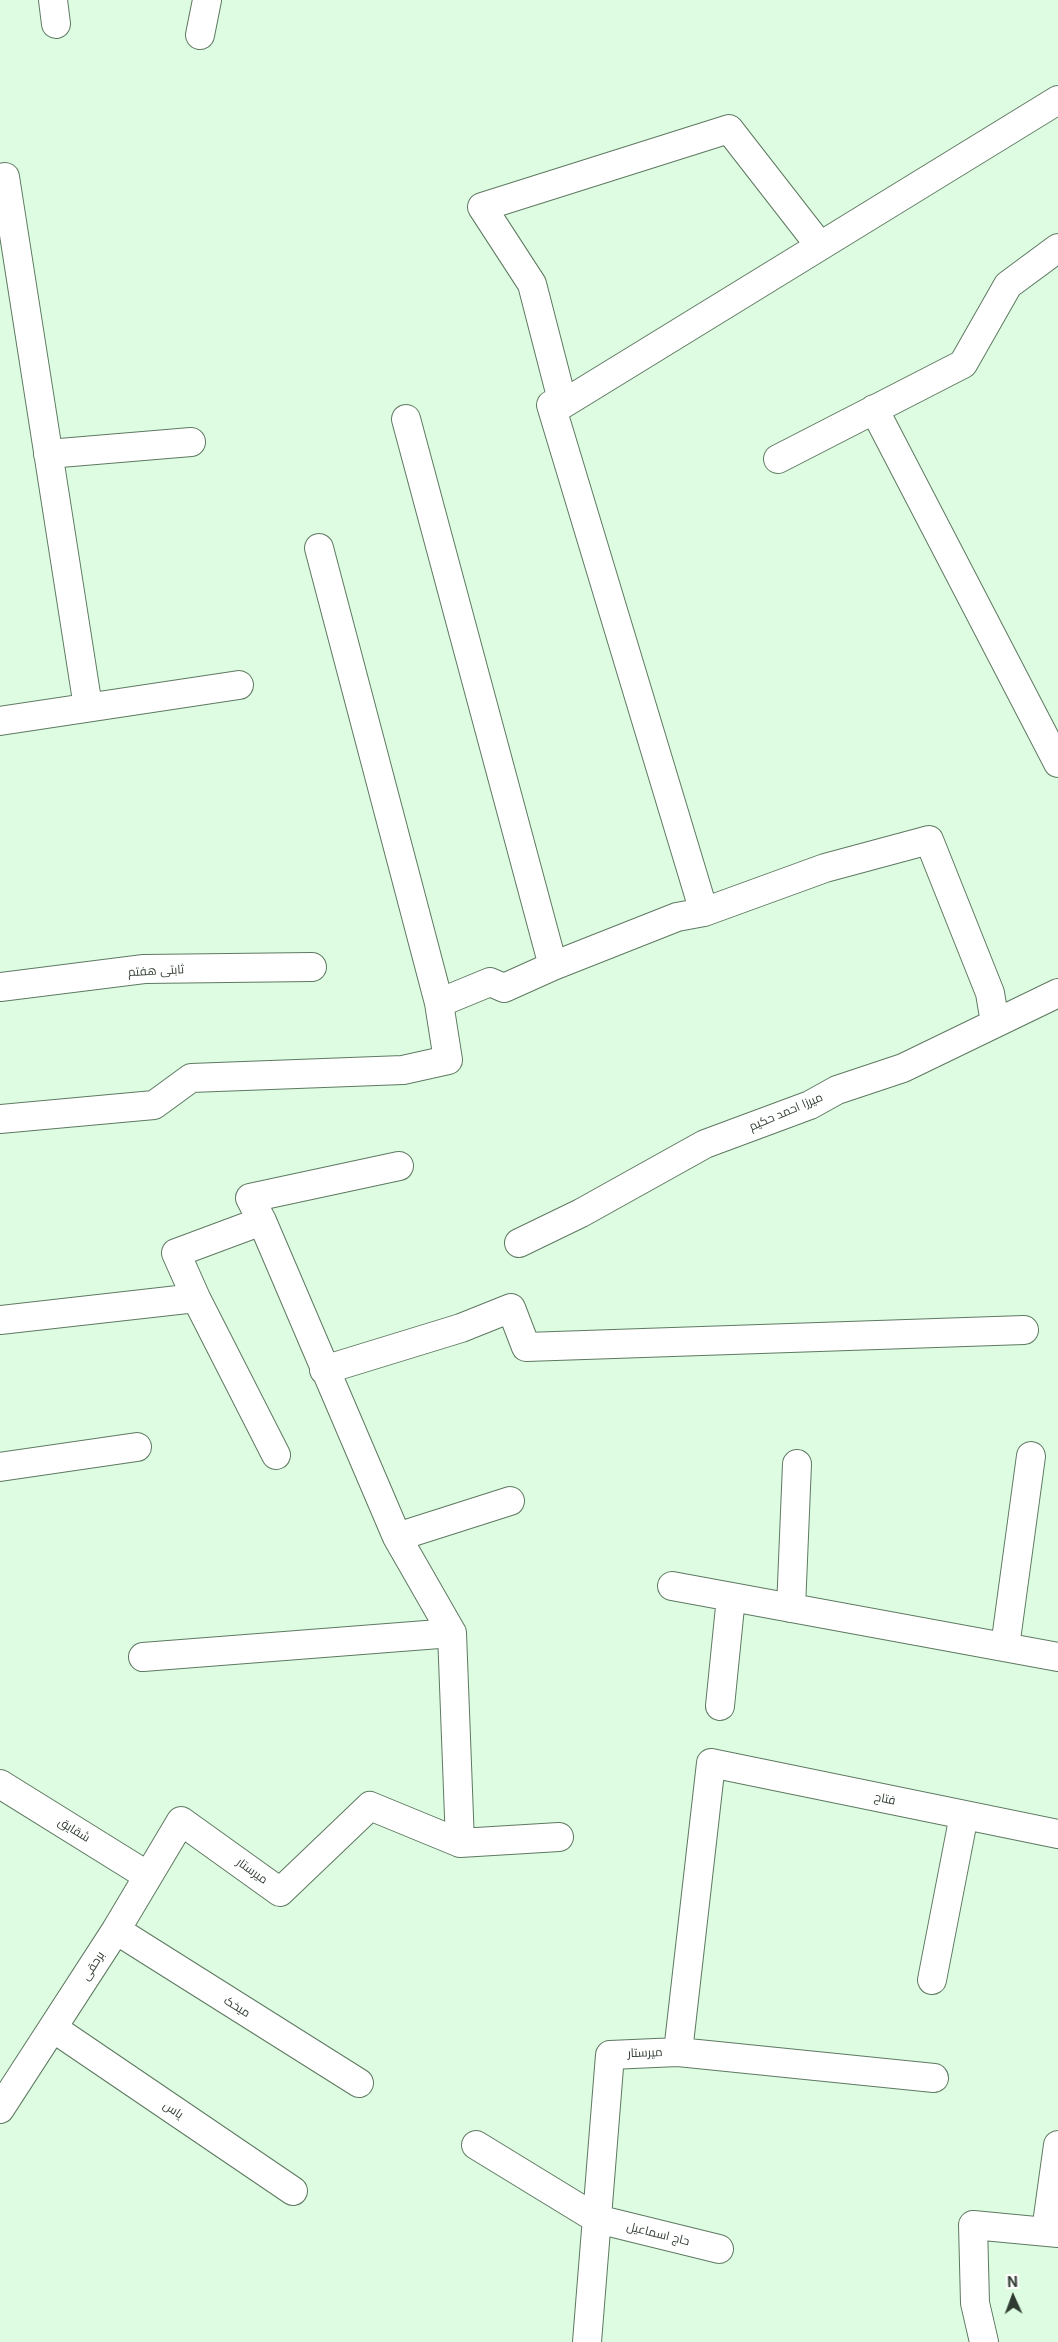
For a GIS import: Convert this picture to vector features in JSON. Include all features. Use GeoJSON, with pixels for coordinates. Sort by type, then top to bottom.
{"type":"FeatureCollection","features":[{"type":"Feature","properties":{"kind":"street"},"geometry":{"type":"LineString","coordinates":[[200,35],[207,0]]}},
{"type":"Feature","properties":{"kind":"street"},"geometry":{"type":"LineString","coordinates":[[704,912],[551,405],[564,404],[1058,100]]}},
{"type":"Feature","properties":{"kind":"street"},"geometry":{"type":"LineString","coordinates":[[564,404],[532,284],[482,207],[729,129],[820,246]]}},
{"type":"Feature","properties":{"kind":"street"},"geometry":{"type":"LineString","coordinates":[[0,178],[5,177],[88,707]]}},
{"type":"Feature","properties":{"kind":"street"},"geometry":{"type":"LineString","coordinates":[[778,459],[963,364],[1008,285],[1058,248]]}},
{"type":"Feature","properties":{"kind":"street"},"geometry":{"type":"LineString","coordinates":[[874,410],[1058,763]]}},
{"type":"Feature","properties":{"kind":"street"},"geometry":{"type":"LineString","coordinates":[[406,419],[553,966]]}},
{"type":"Feature","properties":{"kind":"street"},"geometry":{"type":"LineString","coordinates":[[48,454],[191,442]]}},
{"type":"Feature","properties":{"kind":"street"},"geometry":{"type":"LineString","coordinates":[[0,1119],[154,1105],[191,1078],[403,1070],[448,1060],[439,1003],[319,548]]}},
{"type":"Feature","properties":{"kind":"street"},"geometry":{"type":"LineString","coordinates":[[0,721],[239,686]]}},
{"type":"Feature","properties":{"kind":"street"},"geometry":{"type":"LineString","coordinates":[[439,1003],[490,982],[504,988],[553,966],[677,917],[704,912],[825,868],[929,840],[990,993],[995,1024]]}},
{"type":"Feature","properties":{"kind":"street","name":"ثابتی هفتم"},"geometry":{"type":"LineString","coordinates":[[0,987],[144,970],[312,967]]}},
{"type":"Feature","properties":{"kind":"street","name":"میرزا احمد حکیم"},"geometry":{"type":"LineString","coordinates":[[520,1243],[581,1213],[706,1144],[810,1105],[838,1090],[903,1068],[1058,993]]}},
{"type":"Feature","properties":{"kind":"street"},"geometry":{"type":"LineString","coordinates":[[399,1166],[250,1198],[262,1221],[324,1370],[397,1537],[452,1633],[460,1843]]}},
{"type":"Feature","properties":{"kind":"street"},"geometry":{"type":"LineString","coordinates":[[262,1221],[176,1253],[196,1298],[276,1454]]}},
{"type":"Feature","properties":{"kind":"street"},"geometry":{"type":"LineString","coordinates":[[0,1320],[196,1298]]}},
{"type":"Feature","properties":{"kind":"street"},"geometry":{"type":"LineString","coordinates":[[324,1370],[461,1328],[511,1308],[526,1347],[1024,1330]]}},
{"type":"Feature","properties":{"kind":"street"},"geometry":{"type":"LineString","coordinates":[[0,1467],[138,1447]]}},
{"type":"Feature","properties":{"kind":"street"},"geometry":{"type":"LineString","coordinates":[[1005,1647],[1031,1456]]}},
{"type":"Feature","properties":{"kind":"street"},"geometry":{"type":"LineString","coordinates":[[791,1608],[797,1464]]}},
{"type":"Feature","properties":{"kind":"street"},"geometry":{"type":"LineString","coordinates":[[397,1537],[510,1501]]}},
{"type":"Feature","properties":{"kind":"street"},"geometry":{"type":"LineString","coordinates":[[672,1586],[1058,1657]]}},
{"type":"Feature","properties":{"kind":"street"},"geometry":{"type":"LineString","coordinates":[[720,1706],[731,1597]]}},
{"type":"Feature","properties":{"kind":"street"},"geometry":{"type":"LineString","coordinates":[[143,1657],[452,1633]]}},
{"type":"Feature","properties":{"kind":"street","name":"میرستار"},"geometry":{"type":"LineString","coordinates":[[586,2342],[610,2055],[678,2052],[712,1764]]}},
{"type":"Feature","properties":{"kind":"street","name":"فتاح"},"geometry":{"type":"LineString","coordinates":[[712,1764],[1058,1834]]}},
{"type":"Feature","properties":{"kind":"street","name":"شقایق"},"geometry":{"type":"LineString","coordinates":[[0,1784],[148,1876]]}},
{"type":"Feature","properties":{"kind":"street","name":"میرستار"},"geometry":{"type":"LineString","coordinates":[[181,1821],[280,1892],[370,1806],[460,1843],[559,1836]]}},
{"type":"Feature","properties":{"kind":"street"},"geometry":{"type":"LineString","coordinates":[[932,1980],[964,1815]]}},
{"type":"Feature","properties":{"kind":"street","name":"برحقی"},"geometry":{"type":"LineString","coordinates":[[4,2094],[53,2028],[116,1930],[181,1821]]}},
{"type":"Feature","properties":{"kind":"street","name":"میخک"},"geometry":{"type":"LineString","coordinates":[[116,1930],[359,2083]]}},
{"type":"Feature","properties":{"kind":"street","name":"یاس"},"geometry":{"type":"LineString","coordinates":[[53,2028],[293,2191]]}},
{"type":"Feature","properties":{"kind":"street"},"geometry":{"type":"LineString","coordinates":[[678,2052],[934,2078]]}},
{"type":"Feature","properties":{"kind":"street","name":"حاج اسماعیل"},"geometry":{"type":"LineString","coordinates":[[476,2145],[596,2220],[719,2249]]}},
{"type":"Feature","properties":{"kind":"street"},"geometry":{"type":"LineString","coordinates":[[984,2342],[975,2303],[973,2226],[1052,2232],[1058,2145]]}}]}
